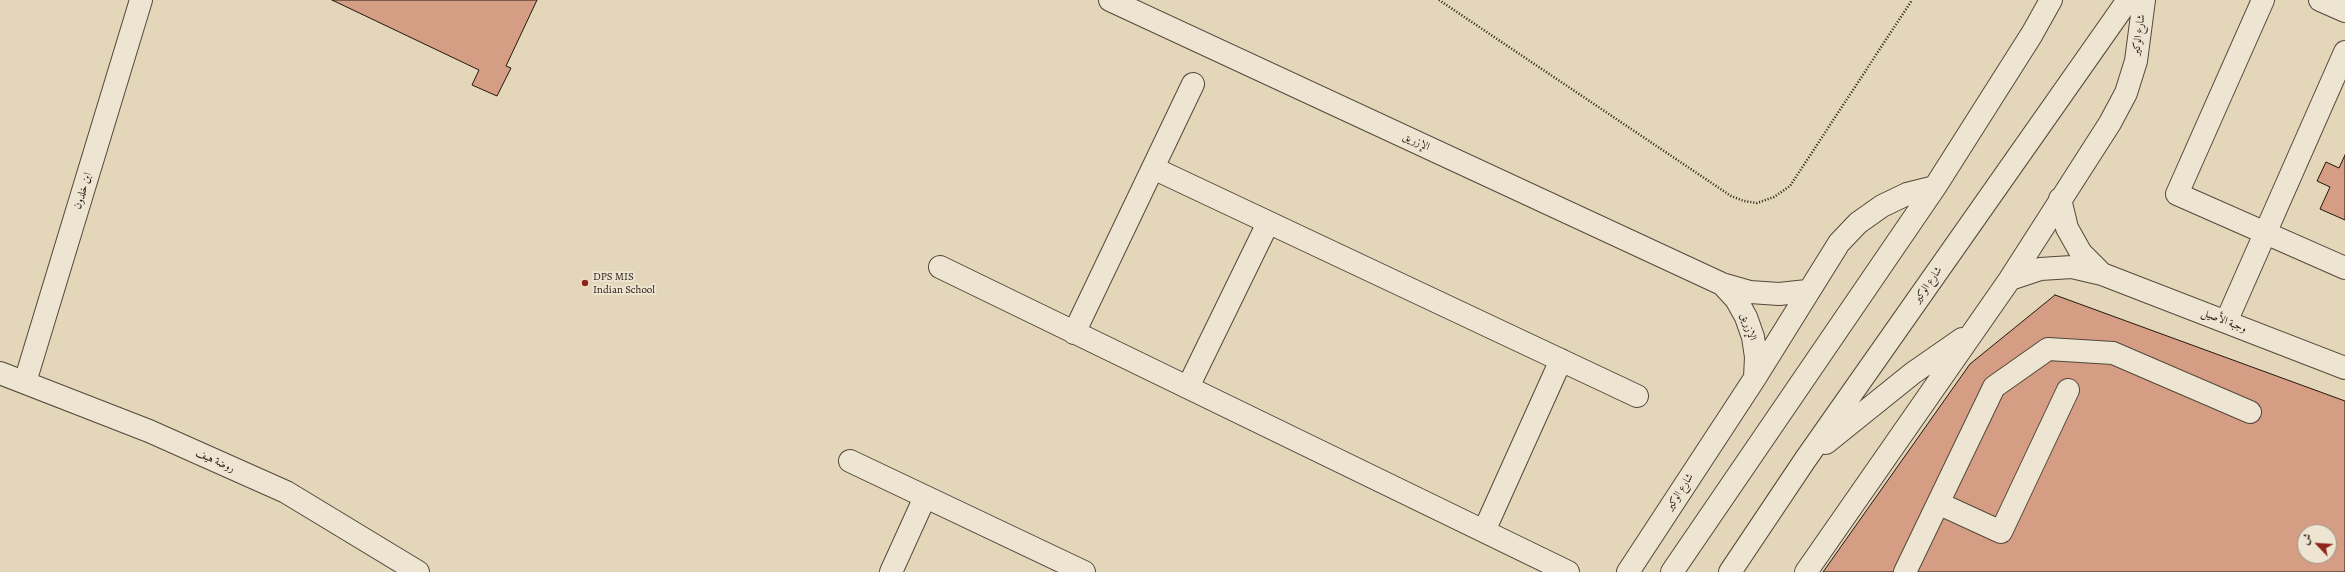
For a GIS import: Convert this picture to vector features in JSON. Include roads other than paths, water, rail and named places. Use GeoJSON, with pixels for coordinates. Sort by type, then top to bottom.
{"type":"FeatureCollection","features":[{"type":"Feature","properties":{"kind":"street","name":"ابن خلدون"},"geometry":{"type":"LineString","coordinates":[[25,382],[141,0]]}},
{"type":"Feature","properties":{"kind":"street","name":"الإزريق"},"geometry":{"type":"LineString","coordinates":[[1110,0],[1722,284],[1750,292],[1778,294],[1807,291]]}},
{"type":"Feature","properties":{"kind":"street"},"geometry":{"type":"LineString","coordinates":[[1672,572],[1935,187],[2032,34],[2051,0]]}},
{"type":"Feature","properties":{"kind":"street","name":"شارع الوكير"},"geometry":{"type":"LineString","coordinates":[[1730,572],[1805,460],[2128,0]]}},
{"type":"Feature","properties":{"kind":"street","name":"شارع الوكير"},"geometry":{"type":"LineString","coordinates":[[1806,572],[2010,279],[2110,123],[2126,93],[2136,61],[2144,0]]}},
{"type":"Feature","properties":{"kind":"street"},"geometry":{"type":"LineString","coordinates":[[2263,0],[2177,194],[2345,268]]}},
{"type":"Feature","properties":{"kind":"street"},"geometry":{"type":"LineString","coordinates":[[2320,0],[2345,11]]}},
{"type":"Feature","properties":{"kind":"street"},"geometry":{"type":"LineString","coordinates":[[2226,322],[2345,52]]}},
{"type":"Feature","properties":{"kind":"street"},"geometry":{"type":"LineString","coordinates":[[1074,333],[1193,84]]}},
{"type":"Feature","properties":{"kind":"street"},"geometry":{"type":"LineString","coordinates":[[1153,168],[1637,396]]}},
{"type":"Feature","properties":{"kind":"street","name":"شارع الوكير"},"geometry":{"type":"LineString","coordinates":[[1628,572],[1755,378],[1807,291],[1839,243],[1858,223],[1882,206],[1901,197],[1935,187]]}},
{"type":"Feature","properties":{"kind":"street","name":"وجبة الأصيل"},"geometry":{"type":"LineString","coordinates":[[2060,199],[2066,228],[2081,253],[2102,274]]}},
{"type":"Feature","properties":{"kind":"street"},"geometry":{"type":"LineString","coordinates":[[1188,388],[1268,223]]}},
{"type":"Feature","properties":{"kind":"street"},"geometry":{"type":"LineString","coordinates":[[940,267],[1568,572]]}},
{"type":"Feature","properties":{"kind":"street","name":"وجبة الأصيل"},"geometry":{"type":"LineString","coordinates":[[2010,279],[2040,269],[2072,267],[2102,274],[2345,368]]}},
{"type":"Feature","properties":{"kind":"street","name":"الإزريق"},"geometry":{"type":"LineString","coordinates":[[1722,284],[1736,299],[1746,317],[1753,337],[1756,357],[1755,378]]}},
{"type":"Feature","properties":{"kind":"street"},"geometry":{"type":"LineString","coordinates":[[1805,460],[1913,373],[1946,351],[1976,327]]}},
{"type":"Feature","properties":{"kind":"street"},"geometry":{"type":"LineString","coordinates":[[1905,572],[1940,504],[1994,387],[2048,349],[2113,353],[2250,412]]}},
{"type":"Feature","properties":{"kind":"street"},"geometry":{"type":"LineString","coordinates":[[1484,531],[1561,360]]}},
{"type":"Feature","properties":{"kind":"street","name":"روضة هيف"},"geometry":{"type":"LineString","coordinates":[[0,373],[149,431],[286,492],[418,572]]}},
{"type":"Feature","properties":{"kind":"street"},"geometry":{"type":"LineString","coordinates":[[1940,504],[2001,532],[2068,390]]}},
{"type":"Feature","properties":{"kind":"street"},"geometry":{"type":"LineString","coordinates":[[850,461],[1084,572]]}},
{"type":"Feature","properties":{"kind":"street"},"geometry":{"type":"LineString","coordinates":[[891,572],[925,497]]}},
{"type":"Feature","properties":{"kind":"place","name":"DPS MIS Indian School"},"geometry":{"type":"Point","coordinates":[585,283]}}]}
